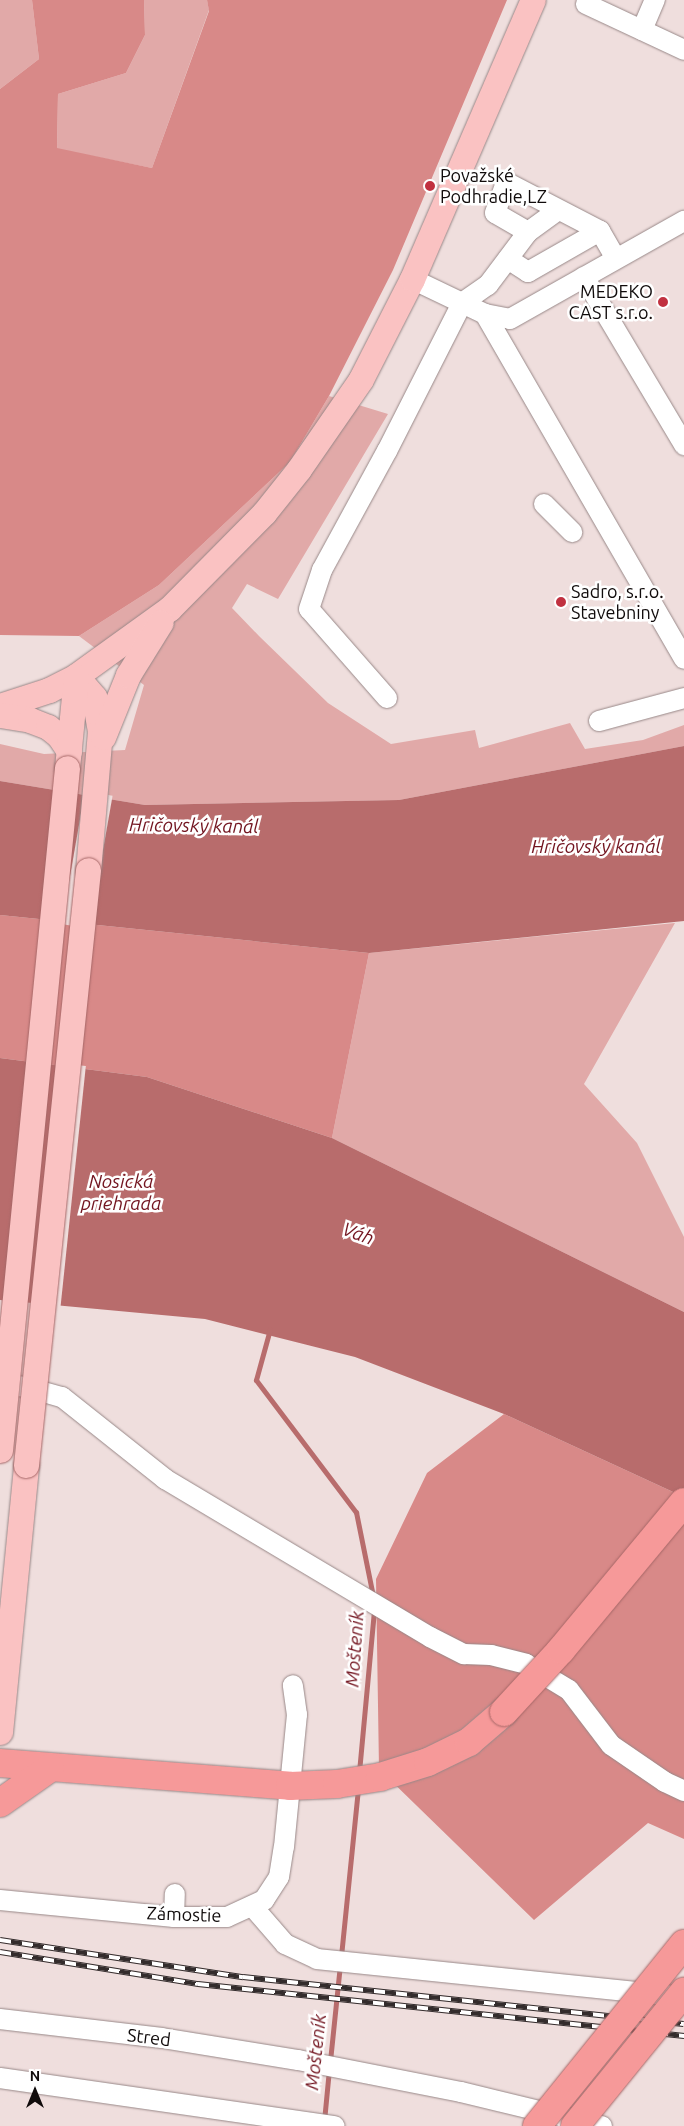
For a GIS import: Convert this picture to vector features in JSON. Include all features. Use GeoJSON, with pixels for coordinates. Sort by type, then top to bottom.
{"type":"FeatureCollection","features":[{"type":"Feature","properties":{"kind":"highway"},"geometry":{"type":"LineString","coordinates":[[0,1763],[290,1786],[337,1784],[380,1777],[421,1765],[456,1748],[504,1712],[561,1650],[684,1502]]}},
{"type":"Feature","properties":{"kind":"highway"},"geometry":{"type":"LineString","coordinates":[[0,1802],[50,1768]]}},
{"type":"Feature","properties":{"kind":"highway"},"geometry":{"type":"LineString","coordinates":[[537,2126],[684,1944]]}},
{"type":"Feature","properties":{"kind":"highway"},"geometry":{"type":"LineString","coordinates":[[575,2126],[684,1992]]}},
{"type":"Feature","properties":{"kind":"main road"},"geometry":{"type":"LineString","coordinates":[[0,706],[42,692],[76,676],[169,608],[264,512],[320,440],[362,379],[412,279],[533,0]]}},
{"type":"Feature","properties":{"kind":"main road"},"geometry":{"type":"LineString","coordinates":[[98,762],[111,712],[128,675],[169,608]]}},
{"type":"Feature","properties":{"kind":"main road"},"geometry":{"type":"LineString","coordinates":[[0,1450],[76,676]]}},
{"type":"Feature","properties":{"kind":"main road"},"geometry":{"type":"LineString","coordinates":[[0,1732],[98,762],[98,714],[94,697],[76,676]]}},
{"type":"Feature","properties":{"kind":"main road"},"geometry":{"type":"LineString","coordinates":[[0,715],[30,720],[48,727],[59,736],[68,759]]}},
{"type":"Feature","properties":{"kind":"street"},"geometry":{"type":"LineString","coordinates":[[642,30],[654,0]]}},
{"type":"Feature","properties":{"kind":"street"},"geometry":{"type":"LineString","coordinates":[[586,4],[684,50]]}},
{"type":"Feature","properties":{"kind":"street"},"geometry":{"type":"LineString","coordinates":[[528,232],[495,212],[506,182],[600,231],[616,259]]}},
{"type":"Feature","properties":{"kind":"street"},"geometry":{"type":"LineString","coordinates":[[387,698],[310,609],[322,570],[388,451],[462,303],[488,285],[528,232],[558,210]]}},
{"type":"Feature","properties":{"kind":"street"},"geometry":{"type":"LineString","coordinates":[[412,279],[485,314],[510,319],[684,221]]}},
{"type":"Feature","properties":{"kind":"street"},"geometry":{"type":"LineString","coordinates":[[508,259],[528,272],[600,231]]}},
{"type":"Feature","properties":{"kind":"street"},"geometry":{"type":"LineString","coordinates":[[584,277],[684,445]]}},
{"type":"Feature","properties":{"kind":"street"},"geometry":{"type":"LineString","coordinates":[[485,314],[684,659]]}},
{"type":"Feature","properties":{"kind":"street"},"geometry":{"type":"LineString","coordinates":[[544,504],[572,532]]}},
{"type":"Feature","properties":{"kind":"street"},"geometry":{"type":"LineString","coordinates":[[599,720],[684,698]]}},
{"type":"Feature","properties":{"kind":"street"},"geometry":{"type":"LineString","coordinates":[[0,1385],[26,1387],[62,1397],[165,1479],[430,1637],[464,1654],[491,1655],[526,1664],[569,1690],[611,1745],[665,1782],[684,1791]]}},
{"type":"Feature","properties":{"kind":"street","name":"Zámostie"},"geometry":{"type":"LineString","coordinates":[[0,1900],[174,1916],[226,1917],[253,1907],[264,1900],[279,1877],[297,1715],[293,1685]]}},
{"type":"Feature","properties":{"kind":"street"},"geometry":{"type":"LineString","coordinates":[[174,1916],[175,1894]]}},
{"type":"Feature","properties":{"kind":"street"},"geometry":{"type":"LineString","coordinates":[[253,1907],[285,1944],[317,1959],[684,1997]]}},
{"type":"Feature","properties":{"kind":"street","name":"Stred"},"geometry":{"type":"LineString","coordinates":[[0,2019],[162,2038],[298,2060],[461,2092],[602,2126]]}},
{"type":"Feature","properties":{"kind":"street"},"geometry":{"type":"LineString","coordinates":[[0,2078],[336,2126]]}},
{"type":"Feature","properties":{"kind":"shaded area"},"geometry":{"type":"Polygon","coordinates":[[[0,0],[32,0],[39,59],[0,89],[0,0]]]}},
{"type":"Feature","properties":{"kind":"shaded area"},"geometry":{"type":"Polygon","coordinates":[[[32,0],[144,0],[145,35],[126,73],[58,94],[57,148],[152,168],[209,11],[207,0],[507,0],[393,270],[329,396],[290,462],[159,585],[79,636],[0,635],[0,89],[39,59],[32,0]]]}},
{"type":"Feature","properties":{"kind":"shaded area"},"geometry":{"type":"Polygon","coordinates":[[[144,0],[207,0],[209,10],[152,168],[57,149],[58,94],[126,73],[145,35],[144,0]]]}},
{"type":"Feature","properties":{"kind":"shaded area"},"geometry":{"type":"Polygon","coordinates":[[[329,396],[388,414],[278,599],[247,584],[232,608],[259,636],[328,703],[391,744],[475,730],[479,748],[570,723],[585,749],[643,740],[684,725],[684,746],[399,800],[145,805],[0,781],[0,744],[44,754],[125,750],[144,685],[79,636],[159,585],[290,462],[329,396]]]}},
{"type":"Feature","properties":{"kind":"shaded area"},"geometry":{"type":"Polygon","coordinates":[[[0,915],[369,953],[332,1138],[147,1077],[0,1058],[0,915]]]}},
{"type":"Feature","properties":{"kind":"shaded area"},"geometry":{"type":"Polygon","coordinates":[[[675,923],[584,1084],[637,1143],[684,1237],[684,1312],[332,1138],[369,953],[675,923]]]}},
{"type":"Feature","properties":{"kind":"shaded area"},"geometry":{"type":"Polygon","coordinates":[[[504,1414],[684,1497],[684,1839],[648,1823],[534,1920],[379,1769],[376,1579],[427,1473],[504,1414]]]}},
{"type":"Feature","properties":{"kind":"water","name":"Hričovský kanál"},"geometry":{"type":"Polygon","coordinates":[[[684,746],[684,921],[369,953],[0,915],[0,781],[145,805],[399,800],[684,746]]]}},
{"type":"Feature","properties":{"kind":"water"},"geometry":{"type":"Polygon","coordinates":[[[0,1058],[147,1077],[332,1138],[684,1312],[684,1497],[504,1414],[355,1357],[205,1319],[0,1300],[0,1058]]]}},
{"type":"Feature","properties":{"kind":"pier"},"geometry":{"type":"Polygon","coordinates":[[[85,791],[113,796],[89,929],[62,924],[85,791]]]}},
{"type":"Feature","properties":{"kind":"pier"},"geometry":{"type":"Polygon","coordinates":[[[58,1063],[86,1066],[60,1309],[32,1306],[58,1063]]]}},
{"type":"Feature","properties":{"kind":"waterway","name":"Mošteník"},"geometry":{"type":"LineString","coordinates":[[270,1329],[256,1380],[356,1512],[373,1596]]}},
{"type":"Feature","properties":{"kind":"waterway","name":"Mošteník"},"geometry":{"type":"LineString","coordinates":[[359,1772],[374,1609]]}},
{"type":"Feature","properties":{"kind":"waterway","name":"Mošteník"},"geometry":{"type":"LineString","coordinates":[[341,1956],[358,1788]]}},
{"type":"Feature","properties":{"kind":"waterway","name":"Mošteník"},"geometry":{"type":"LineString","coordinates":[[330,2061],[340,1965]]}},
{"type":"Feature","properties":{"kind":"waterway","name":"Mošteník"},"geometry":{"type":"LineString","coordinates":[[324,2121],[329,2069]]}},
{"type":"Feature","properties":{"kind":"railway"},"geometry":{"type":"LineString","coordinates":[[0,1940],[243,1977],[684,2024]]}},
{"type":"Feature","properties":{"kind":"railway"},"geometry":{"type":"LineString","coordinates":[[0,1952],[198,1984],[684,2036]]}},
{"type":"Feature","properties":{"kind":"place","name":"Považské Podhradie,LZ"},"geometry":{"type":"Point","coordinates":[430,186]}},
{"type":"Feature","properties":{"kind":"place","name":"MEDEKO CAST s.r.o."},"geometry":{"type":"Point","coordinates":[663,302]}},
{"type":"Feature","properties":{"kind":"place","name":"Sadro, s.r.o. Stavebniny"},"geometry":{"type":"Point","coordinates":[561,602]}},
{"type":"Feature","properties":{"kind":"water label","name":"Nosická priehrada"},"geometry":{"type":"Point","coordinates":[121,1193]}},
{"type":"Feature","properties":{"kind":"water label","name":"Váh"},"geometry":{"type":"Point","coordinates":[358,1234]}}]}
